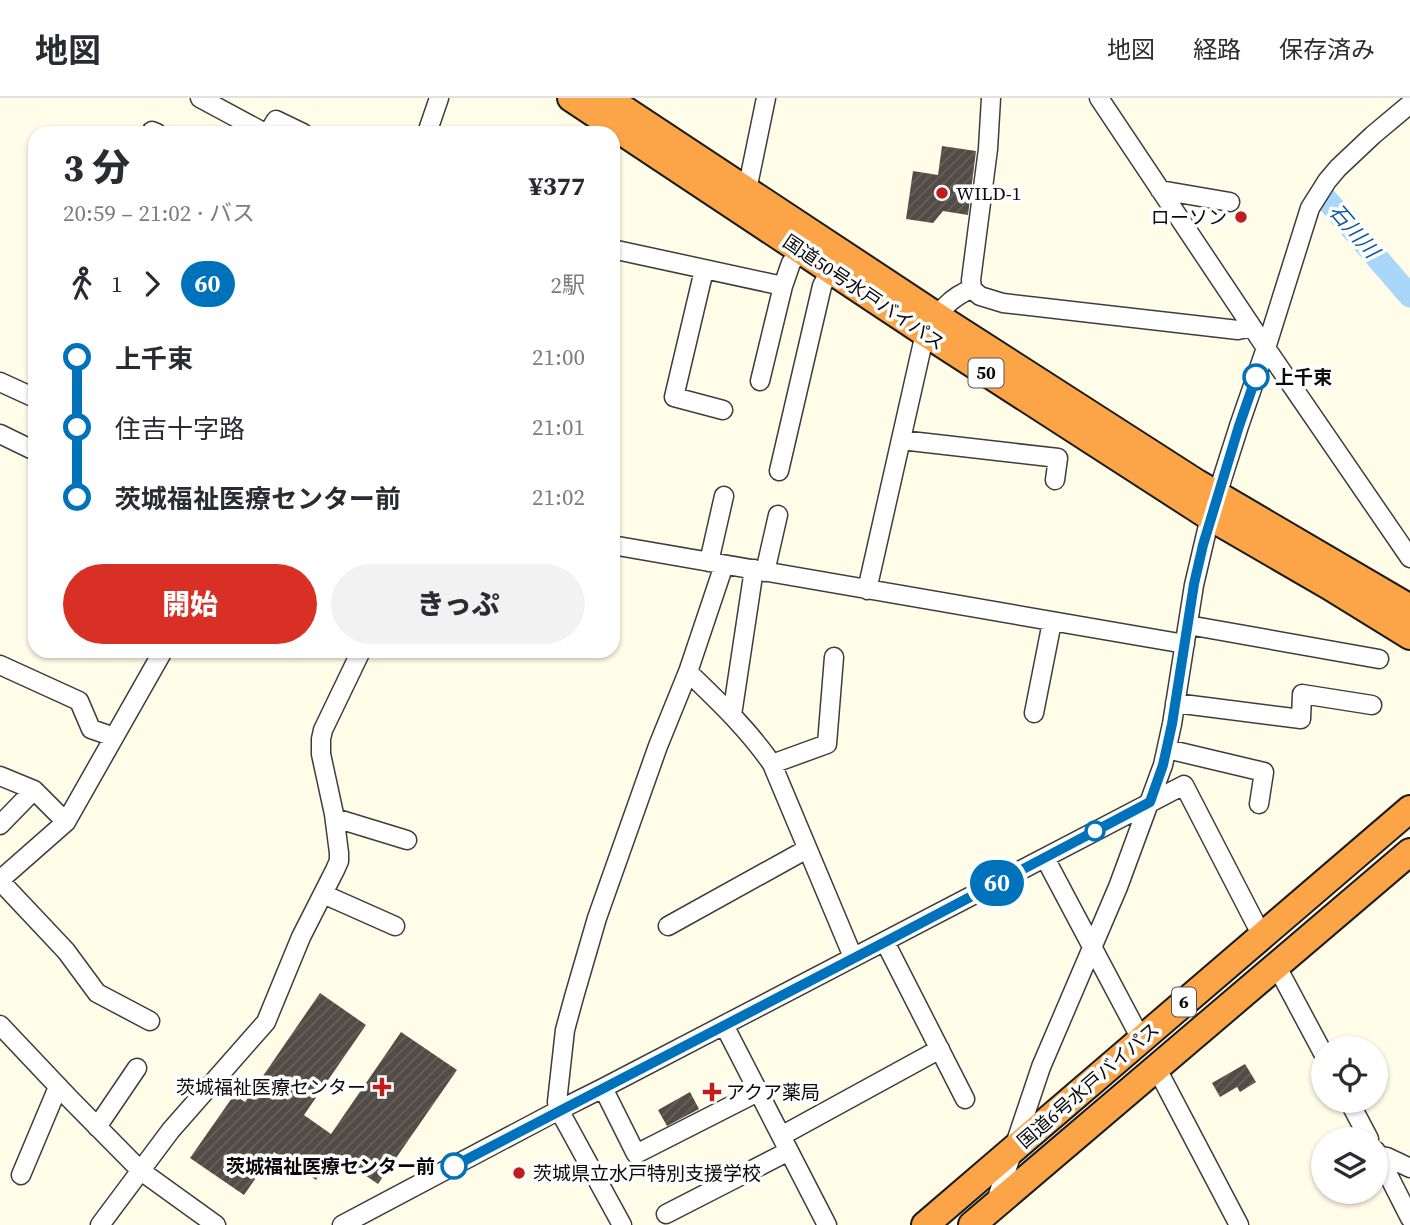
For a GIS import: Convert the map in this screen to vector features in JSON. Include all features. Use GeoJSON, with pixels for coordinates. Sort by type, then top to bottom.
{"type":"FeatureCollection","features":[{"type":"Feature","properties":{"kind":"highway","name":"国道50号水戸バイパス"},"geometry":{"type":"LineString","coordinates":[[571,98],[613,126]]}},
{"type":"Feature","properties":{"kind":"highway","name":"国道50号水戸バイパス"},"geometry":{"type":"LineString","coordinates":[[607,98],[747,190],[931,325],[1213,507],[1329,586],[1410,636]]}},
{"type":"Feature","properties":{"kind":"highway","name":"国道50号水戸バイパス"},"geometry":{"type":"LineString","coordinates":[[620,130],[831,270],[931,325]]}},
{"type":"Feature","properties":{"kind":"highway","name":"国道50号水戸バイパス"},"geometry":{"type":"LineString","coordinates":[[1213,507],[1410,608]]}},
{"type":"Feature","properties":{"kind":"highway","name":"国道6号水戸バイパス"},"geometry":{"type":"LineString","coordinates":[[925,1225],[1410,809]]}},
{"type":"Feature","properties":{"kind":"highway","name":"国道6号水戸バイパス"},"geometry":{"type":"LineString","coordinates":[[972,1225],[991,1216],[1156,1067],[1410,852]]}},
{"type":"Feature","properties":{"kind":"street"},"geometry":{"type":"LineString","coordinates":[[200,98],[253,126]]}},
{"type":"Feature","properties":{"kind":"street"},"geometry":{"type":"LineString","coordinates":[[429,126],[439,98]]}},
{"type":"Feature","properties":{"kind":"street"},"geometry":{"type":"LineString","coordinates":[[747,190],[766,98]]}},
{"type":"Feature","properties":{"kind":"street"},"geometry":{"type":"LineString","coordinates":[[991,98],[972,289],[980,296],[1003,303],[1238,330],[1252,327]]}},
{"type":"Feature","properties":{"kind":"street"},"geometry":{"type":"LineString","coordinates":[[1099,98],[1410,558]]}},
{"type":"Feature","properties":{"kind":"street"},"geometry":{"type":"LineString","coordinates":[[991,1216],[1041,1067],[1118,887],[1163,765],[1194,584],[1213,507],[1310,208],[1338,168],[1410,104]]}},
{"type":"Feature","properties":{"kind":"street"},"geometry":{"type":"LineString","coordinates":[[271,126],[276,120],[288,126]]}},
{"type":"Feature","properties":{"kind":"street"},"geometry":{"type":"LineString","coordinates":[[1160,190],[1230,202]]}},
{"type":"Feature","properties":{"kind":"street"},"geometry":{"type":"LineString","coordinates":[[760,381],[783,286],[791,263],[801,250]]}},
{"type":"Feature","properties":{"kind":"street"},"geometry":{"type":"LineString","coordinates":[[620,251],[783,286]]}},
{"type":"Feature","properties":{"kind":"street"},"geometry":{"type":"LineString","coordinates":[[704,270],[674,397],[723,410]]}},
{"type":"Feature","properties":{"kind":"street"},"geometry":{"type":"LineString","coordinates":[[779,471],[822,286],[831,270]]}},
{"type":"Feature","properties":{"kind":"street"},"geometry":{"type":"LineString","coordinates":[[867,590],[901,440],[931,325],[957,294],[972,289]]}},
{"type":"Feature","properties":{"kind":"street"},"geometry":{"type":"LineString","coordinates":[[0,382],[28,395]]}},
{"type":"Feature","properties":{"kind":"street"},"geometry":{"type":"LineString","coordinates":[[0,434],[28,447]]}},
{"type":"Feature","properties":{"kind":"street"},"geometry":{"type":"LineString","coordinates":[[901,440],[1058,458],[1055,480]]}},
{"type":"Feature","properties":{"kind":"street"},"geometry":{"type":"LineString","coordinates":[[622,1225],[559,1110],[557,1102],[565,1030],[597,918],[658,746],[688,672],[717,564],[724,496]]}},
{"type":"Feature","properties":{"kind":"street"},"geometry":{"type":"LineString","coordinates":[[732,715],[760,570],[778,515]]}},
{"type":"Feature","properties":{"kind":"street"},"geometry":{"type":"LineString","coordinates":[[620,546],[1185,644]]}},
{"type":"Feature","properties":{"kind":"street"},"geometry":{"type":"LineString","coordinates":[[1034,713],[1052,622]]}},
{"type":"Feature","properties":{"kind":"street"},"geometry":{"type":"LineString","coordinates":[[1188,625],[1379,659]]}},
{"type":"Feature","properties":{"kind":"street"},"geometry":{"type":"LineString","coordinates":[[772,764],[827,744],[834,657]]}},
{"type":"Feature","properties":{"kind":"street"},"geometry":{"type":"LineString","coordinates":[[150,1021],[97,993],[66,951],[0,881],[66,821],[159,658]]}},
{"type":"Feature","properties":{"kind":"street"},"geometry":{"type":"LineString","coordinates":[[100,1225],[171,1130],[266,1022],[301,937],[339,861],[335,818],[320,754],[320,739],[358,658]]}},
{"type":"Feature","properties":{"kind":"street"},"geometry":{"type":"LineString","coordinates":[[0,664],[79,701],[91,729],[114,737]]}},
{"type":"Feature","properties":{"kind":"street"},"geometry":{"type":"LineString","coordinates":[[688,672],[732,715],[772,764],[853,957]]}},
{"type":"Feature","properties":{"kind":"street"},"geometry":{"type":"LineString","coordinates":[[1175,703],[1301,719],[1302,694],[1372,705]]}},
{"type":"Feature","properties":{"kind":"street"},"geometry":{"type":"LineString","coordinates":[[1167,749],[1264,772],[1259,804]]}},
{"type":"Feature","properties":{"kind":"street"},"geometry":{"type":"LineString","coordinates":[[0,776],[34,790],[66,821]]}},
{"type":"Feature","properties":{"kind":"street"},"geometry":{"type":"LineString","coordinates":[[348,1222],[1184,785],[1262,936]]}},
{"type":"Feature","properties":{"kind":"street"},"geometry":{"type":"LineString","coordinates":[[0,825],[34,790]]}},
{"type":"Feature","properties":{"kind":"street"},"geometry":{"type":"LineString","coordinates":[[335,818],[407,840]]}},
{"type":"Feature","properties":{"kind":"street"},"geometry":{"type":"LineString","coordinates":[[668,926],[807,849]]}},
{"type":"Feature","properties":{"kind":"street"},"geometry":{"type":"LineString","coordinates":[[1045,858],[1141,1039]]}},
{"type":"Feature","properties":{"kind":"street"},"geometry":{"type":"LineString","coordinates":[[323,894],[395,926]]}},
{"type":"Feature","properties":{"kind":"street"},"geometry":{"type":"LineString","coordinates":[[885,942],[965,1099]]}},
{"type":"Feature","properties":{"kind":"street"},"geometry":{"type":"LineString","coordinates":[[1276,965],[1314,1036]]}},
{"type":"Feature","properties":{"kind":"street"},"geometry":{"type":"LineString","coordinates":[[0,1025],[141,1171],[216,1225]]}},
{"type":"Feature","properties":{"kind":"street"},"geometry":{"type":"LineString","coordinates":[[724,1025],[827,1225]]}},
{"type":"Feature","properties":{"kind":"street"},"geometry":{"type":"LineString","coordinates":[[666,1214],[940,1049]]}},
{"type":"Feature","properties":{"kind":"street"},"geometry":{"type":"LineString","coordinates":[[1156,1067],[1239,1225]]}},
{"type":"Feature","properties":{"kind":"street"},"geometry":{"type":"LineString","coordinates":[[97,1127],[138,1069]]}},
{"type":"Feature","properties":{"kind":"street"},"geometry":{"type":"LineString","coordinates":[[21,1175],[58,1087]]}},
{"type":"Feature","properties":{"kind":"street"},"geometry":{"type":"LineString","coordinates":[[603,1088],[636,1154],[758,1092]]}},
{"type":"Feature","properties":{"kind":"street"},"geometry":{"type":"LineString","coordinates":[[1388,1157],[1410,1168]]}},
{"type":"Feature","properties":{"kind":"street"},"geometry":{"type":"LineString","coordinates":[[1388,1176],[1410,1218]]}},
{"type":"Feature","properties":{"kind":"building","name":"WILD-1"},"geometry":{"type":"Polygon","coordinates":[[[942,146],[976,151],[968,215],[943,211],[933,223],[906,219],[913,171],[938,175],[942,146]]]}},
{"type":"Feature","properties":{"kind":"building"},"geometry":{"type":"Polygon","coordinates":[[[320,993],[366,1025],[304,1115],[331,1134],[401,1032],[457,1070],[378,1184],[334,1154],[316,1180],[274,1152],[244,1195],[190,1158],[234,1095],[245,1102],[320,993]]]}},
{"type":"Feature","properties":{"kind":"building"},"geometry":{"type":"Polygon","coordinates":[[[1245,1064],[1256,1082],[1240,1092],[1237,1087],[1220,1097],[1212,1083],[1245,1064]]]}},
{"type":"Feature","properties":{"kind":"building"},"geometry":{"type":"Polygon","coordinates":[[[690,1092],[699,1109],[667,1126],[658,1110],[690,1092]]]}},
{"type":"Feature","properties":{"kind":"waterway","name":"石川川"},"geometry":{"type":"LineString","coordinates":[[1326,199],[1410,296]]}},
{"type":"Feature","properties":{"kind":"bus line","name":"60"},"geometry":{"type":"LineString","coordinates":[[454,1166],[1150,802],[1163,765],[1172,724],[1194,584],[1203,545],[1256,377]]}},
{"type":"Feature","properties":{"kind":"place","name":"WILD-1"},"geometry":{"type":"Point","coordinates":[942,193]}},
{"type":"Feature","properties":{"kind":"place","name":"ローソン"},"geometry":{"type":"Point","coordinates":[1241,217]}},
{"type":"Feature","properties":{"kind":"place","name":"上千束"},"geometry":{"type":"Point","coordinates":[1256,377]}},
{"type":"Feature","properties":{"kind":"place","name":"茨城福祉医療センター"},"geometry":{"type":"Point","coordinates":[382,1087]}},
{"type":"Feature","properties":{"kind":"place","name":"アクア薬局"},"geometry":{"type":"Point","coordinates":[712,1092]}},
{"type":"Feature","properties":{"kind":"place","name":"茨城福祉医療センター前"},"geometry":{"type":"Point","coordinates":[454,1166]}},
{"type":"Feature","properties":{"kind":"place","name":"茨城県立水戸特別支援学校"},"geometry":{"type":"Point","coordinates":[519,1173]}}]}
